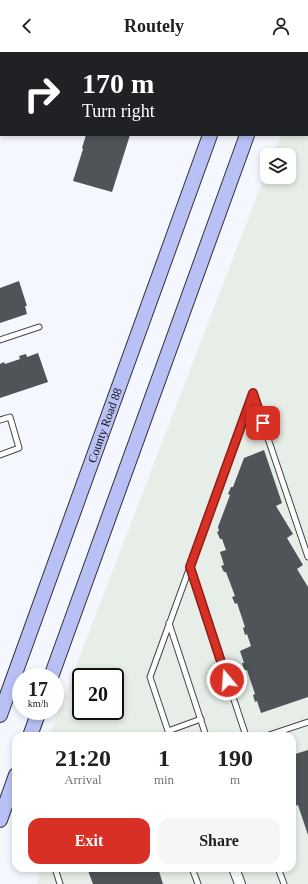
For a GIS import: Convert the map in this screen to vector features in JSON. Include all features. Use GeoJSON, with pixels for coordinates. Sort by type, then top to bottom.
{"type":"FeatureCollection","features":[{"type":"Feature","properties":{"kind":"main road","name":"County Road 88"},"geometry":{"type":"LineString","coordinates":[[0,715],[210,136]]}},
{"type":"Feature","properties":{"kind":"main road"},"geometry":{"type":"LineString","coordinates":[[54,668],[247,136]]}},
{"type":"Feature","properties":{"kind":"main road"},"geometry":{"type":"LineString","coordinates":[[31,732],[36,720]]}},
{"type":"Feature","properties":{"kind":"main road"},"geometry":{"type":"LineString","coordinates":[[0,820],[12,786]]}},
{"type":"Feature","properties":{"kind":"street"},"geometry":{"type":"LineString","coordinates":[[236,872],[240,884]]}},
{"type":"Feature","properties":{"kind":"lane"},"geometry":{"type":"LineString","coordinates":[[0,340],[39,327]]}},
{"type":"Feature","properties":{"kind":"lane"},"geometry":{"type":"LineString","coordinates":[[201,720],[168,731],[150,676],[253,393],[308,558]]}},
{"type":"Feature","properties":{"kind":"lane"},"geometry":{"type":"LineString","coordinates":[[0,420],[10,417],[19,448],[0,455]]}},
{"type":"Feature","properties":{"kind":"lane"},"geometry":{"type":"LineString","coordinates":[[190,567],[245,732]]}},
{"type":"Feature","properties":{"kind":"lane"},"geometry":{"type":"LineString","coordinates":[[169,623],[205,732]]}},
{"type":"Feature","properties":{"kind":"lane"},"geometry":{"type":"LineString","coordinates":[[278,732],[308,722]]}},
{"type":"Feature","properties":{"kind":"lane"},"geometry":{"type":"LineString","coordinates":[[56,872],[60,884]]}},
{"type":"Feature","properties":{"kind":"lane"},"geometry":{"type":"LineString","coordinates":[[194,872],[198,884]]}},
{"type":"Feature","properties":{"kind":"lane"},"geometry":{"type":"LineString","coordinates":[[280,872],[284,884]]}},
{"type":"Feature","properties":{"kind":"shaded area"},"geometry":{"type":"Polygon","coordinates":[[[281,136],[308,136],[308,884],[37,884],[39,877],[37,872],[296,872],[296,732],[51,732],[55,720],[64,720],[64,697],[72,676],[72,720],[124,720],[124,668],[75,668],[262,184],[296,184],[296,148],[276,148],[281,136]]]}},
{"type":"Feature","properties":{"kind":"building"},"geometry":{"type":"Polygon","coordinates":[[[86,136],[130,136],[112,192],[73,181],[83,149],[86,136]]]}},
{"type":"Feature","properties":{"kind":"building"},"geometry":{"type":"Polygon","coordinates":[[[19,281],[27,306],[25,306],[27,314],[0,323],[0,288],[19,281]]]}},
{"type":"Feature","properties":{"kind":"building"},"geometry":{"type":"Polygon","coordinates":[[[38,353],[48,382],[0,398],[0,364],[4,362],[5,364],[20,359],[19,356],[26,354],[27,357],[38,353]]]}},
{"type":"Feature","properties":{"kind":"building"},"geometry":{"type":"Polygon","coordinates":[[[264,450],[282,503],[276,506],[293,534],[287,538],[303,565],[297,569],[308,587],[308,697],[261,713],[257,701],[255,702],[253,695],[255,694],[247,670],[244,670],[242,663],[244,663],[240,651],[251,646],[247,634],[245,635],[243,628],[245,627],[237,603],[235,604],[232,597],[235,596],[226,572],[224,572],[221,566],[224,565],[220,552],[226,550],[222,539],[220,539],[217,532],[219,531],[218,527],[230,495],[228,494],[231,487],[233,487],[244,458],[264,450]]]}},
{"type":"Feature","properties":{"kind":"building"},"geometry":{"type":"Polygon","coordinates":[[[308,750],[308,835],[298,805],[296,806],[296,754],[308,750]]]}},
{"type":"Feature","properties":{"kind":"building"},"geometry":{"type":"Polygon","coordinates":[[[88,872],[159,872],[163,884],[93,884],[88,872]]]}},
{"type":"Feature","properties":{"kind":"route"},"geometry":{"type":"LineString","coordinates":[[227,680],[190,567],[253,393],[263,423]]}}]}
